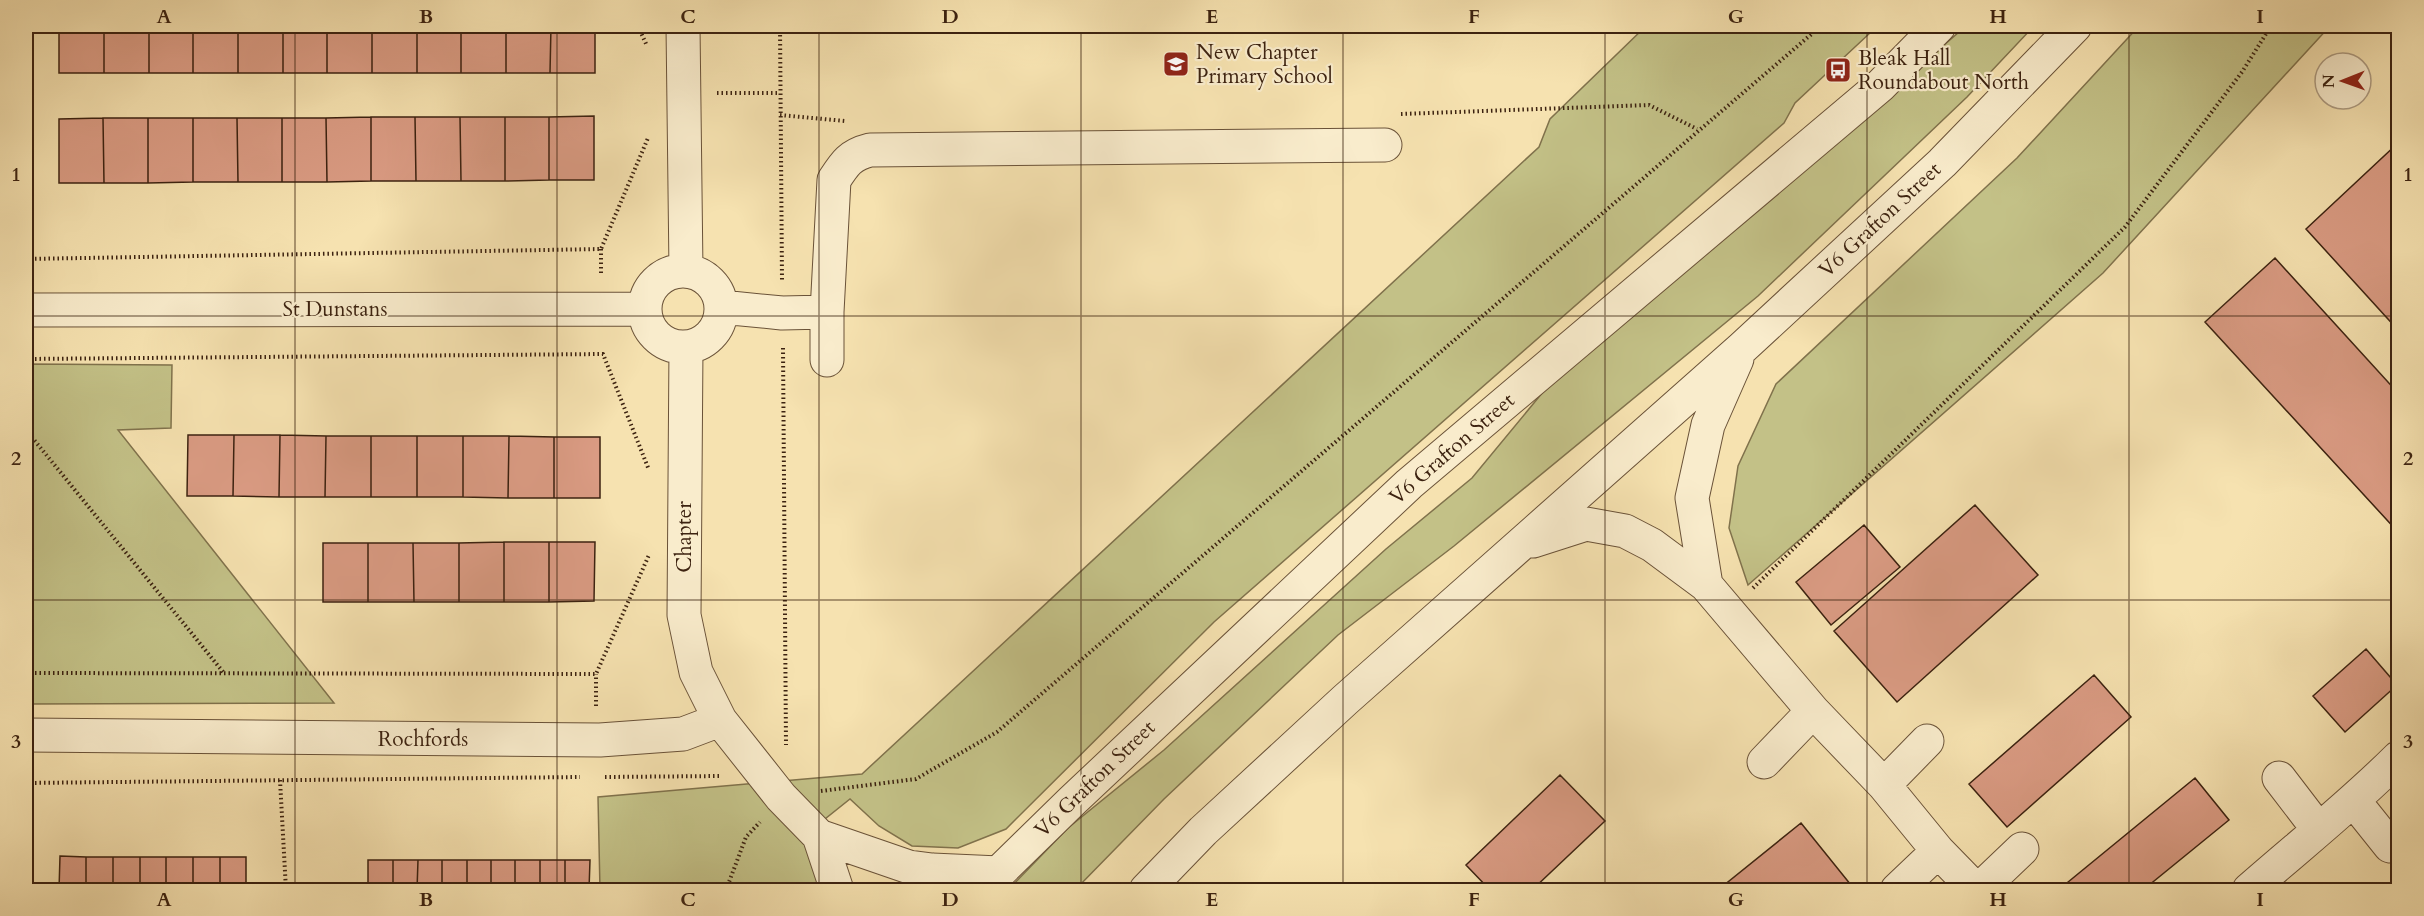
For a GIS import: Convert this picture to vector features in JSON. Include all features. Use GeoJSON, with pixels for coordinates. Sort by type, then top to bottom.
{"type":"FeatureCollection","features":[{"type":"Feature","properties":{"kind":"street"},"geometry":{"type":"LineString","coordinates":[[683,26],[686,271]]}},
{"type":"Feature","properties":{"kind":"street","name":"V6 Grafton Street"},"geometry":{"type":"LineString","coordinates":[[990,882],[1072,801],[1409,484],[1880,86],[1939,26]]}},
{"type":"Feature","properties":{"kind":"street","name":"V6 Grafton Street"},"geometry":{"type":"LineString","coordinates":[[1146,891],[1203,831],[1336,707],[1742,348],[1942,163],[2075,26]]}},
{"type":"Feature","properties":{"kind":"street"},"geometry":{"type":"LineString","coordinates":[[827,360],[826,312],[834,180],[855,154],[870,150],[1385,145]]}},
{"type":"Feature","properties":{"kind":"street"},"geometry":{"type":"LineString","coordinates":[[686,271],[697,274],[714,287],[721,308],[714,329],[707,338],[686,347],[674,346],[662,341],[653,333],[647,322],[645,309],[652,286],[662,277],[674,272],[686,271]]}},
{"type":"Feature","properties":{"kind":"street"},"geometry":{"type":"LineString","coordinates":[[721,308],[782,313],[826,312]]}},
{"type":"Feature","properties":{"kind":"street","name":"St Dunstans"},"geometry":{"type":"LineString","coordinates":[[26,310],[645,309]]}},
{"type":"Feature","properties":{"kind":"street","name":"Chapter"},"geometry":{"type":"LineString","coordinates":[[686,347],[684,615],[696,672],[720,720]]}},
{"type":"Feature","properties":{"kind":"street"},"geometry":{"type":"LineString","coordinates":[[1706,585],[1692,498],[1708,425],[1742,348]]}},
{"type":"Feature","properties":{"kind":"street"},"geometry":{"type":"LineString","coordinates":[[1519,546],[1558,531],[1587,524],[1625,531],[1652,545],[1706,585],[1813,711],[1884,785],[1938,851],[1977,891],[2022,849]]}},
{"type":"Feature","properties":{"kind":"street"},"geometry":{"type":"LineString","coordinates":[[1764,762],[1813,711]]}},
{"type":"Feature","properties":{"kind":"street"},"geometry":{"type":"LineString","coordinates":[[720,720],[773,786],[819,836],[837,891]]}},
{"type":"Feature","properties":{"kind":"street","name":"Rochfords"},"geometry":{"type":"LineString","coordinates":[[26,735],[600,740],[683,734],[720,720]]}},
{"type":"Feature","properties":{"kind":"street"},"geometry":{"type":"LineString","coordinates":[[1884,785],[1927,741]]}},
{"type":"Feature","properties":{"kind":"street"},"geometry":{"type":"LineString","coordinates":[[2249,891],[2318,829],[2354,801],[2398,758]]}},
{"type":"Feature","properties":{"kind":"street"},"geometry":{"type":"LineString","coordinates":[[2280,778],[2318,829]]}},
{"type":"Feature","properties":{"kind":"street"},"geometry":{"type":"LineString","coordinates":[[2354,801],[2390,846]]}},
{"type":"Feature","properties":{"kind":"street"},"geometry":{"type":"LineString","coordinates":[[819,836],[909,867],[990,882]]}},
{"type":"Feature","properties":{"kind":"street"},"geometry":{"type":"LineString","coordinates":[[1897,891],[1938,851]]}},
{"type":"Feature","properties":{"kind":"path"},"geometry":{"type":"LineString","coordinates":[[638,26],[651,55]]}},
{"type":"Feature","properties":{"kind":"path"},"geometry":{"type":"LineString","coordinates":[[726,891],[746,837],[773,786],[786,739],[780,26]]}},
{"type":"Feature","properties":{"kind":"path"},"geometry":{"type":"LineString","coordinates":[[596,777],[773,786],[916,779],[997,732],[1697,129],[1821,26]]}},
{"type":"Feature","properties":{"kind":"path"},"geometry":{"type":"LineString","coordinates":[[1730,611],[2124,227],[2242,72],[2271,26]]}},
{"type":"Feature","properties":{"kind":"path"},"geometry":{"type":"LineString","coordinates":[[683,93],[780,93]]}},
{"type":"Feature","properties":{"kind":"path"},"geometry":{"type":"LineString","coordinates":[[26,259],[601,249],[650,135]]}},
{"type":"Feature","properties":{"kind":"path"},"geometry":{"type":"LineString","coordinates":[[26,359],[603,354],[650,471]]}},
{"type":"Feature","properties":{"kind":"path"},"geometry":{"type":"LineString","coordinates":[[26,430],[225,673]]}},
{"type":"Feature","properties":{"kind":"path"},"geometry":{"type":"LineString","coordinates":[[26,673],[596,674],[652,546]]}},
{"type":"Feature","properties":{"kind":"path"},"geometry":{"type":"LineString","coordinates":[[26,783],[585,777]]}},
{"type":"Feature","properties":{"kind":"path"},"geometry":{"type":"LineString","coordinates":[[280,780],[286,891]]}},
{"type":"Feature","properties":{"kind":"shaded area"},"geometry":{"type":"Polygon","coordinates":[[[1646,26],[1881,26],[1871,32],[1795,103],[1784,123],[1214,622],[1006,829],[958,848],[912,846],[879,826],[850,799],[805,835],[824,890],[600,890],[598,797],[862,774],[1539,147],[1550,119],[1646,26]]]}},
{"type":"Feature","properties":{"kind":"shaded area"},"geometry":{"type":"Polygon","coordinates":[[[1966,26],[2034,26],[1967,97],[1758,296],[1454,546],[1338,635],[1164,799],[1075,890],[1008,890],[1068,828],[1164,750],[1386,549],[1472,478],[1543,392],[1966,26]]]}},
{"type":"Feature","properties":{"kind":"shaded area"},"geometry":{"type":"Polygon","coordinates":[[[2139,26],[2330,26],[2103,273],[1748,585],[1729,528],[1738,466],[1776,384],[2017,158],[2139,26]]]}},
{"type":"Feature","properties":{"kind":"shaded area"},"geometry":{"type":"Polygon","coordinates":[[[26,364],[172,365],[171,428],[118,430],[334,703],[29,704],[26,364]]]}},
{"type":"Feature","properties":{"kind":"building"},"geometry":{"type":"Polygon","coordinates":[[[59,26],[104,26],[104,73],[59,73],[59,26]]]}},
{"type":"Feature","properties":{"kind":"building"},"geometry":{"type":"Polygon","coordinates":[[[104,26],[149,26],[149,73],[104,73],[104,26]]]}},
{"type":"Feature","properties":{"kind":"building"},"geometry":{"type":"Polygon","coordinates":[[[149,26],[193,26],[193,73],[149,73],[149,26]]]}},
{"type":"Feature","properties":{"kind":"building"},"geometry":{"type":"Polygon","coordinates":[[[193,26],[238,26],[238,73],[193,73],[193,26]]]}},
{"type":"Feature","properties":{"kind":"building"},"geometry":{"type":"Polygon","coordinates":[[[238,26],[283,26],[283,73],[238,73],[238,26]]]}},
{"type":"Feature","properties":{"kind":"building"},"geometry":{"type":"Polygon","coordinates":[[[283,26],[327,26],[327,73],[283,73],[283,26]]]}},
{"type":"Feature","properties":{"kind":"building"},"geometry":{"type":"Polygon","coordinates":[[[327,26],[372,26],[372,73],[327,73],[327,26]]]}},
{"type":"Feature","properties":{"kind":"building"},"geometry":{"type":"Polygon","coordinates":[[[372,26],[417,26],[417,73],[372,73],[372,26]]]}},
{"type":"Feature","properties":{"kind":"building"},"geometry":{"type":"Polygon","coordinates":[[[417,26],[461,26],[461,73],[417,73],[417,26]]]}},
{"type":"Feature","properties":{"kind":"building"},"geometry":{"type":"Polygon","coordinates":[[[461,26],[506,26],[506,73],[461,73],[461,26]]]}},
{"type":"Feature","properties":{"kind":"building"},"geometry":{"type":"Polygon","coordinates":[[[506,26],[551,26],[550,73],[506,73],[506,26]]]}},
{"type":"Feature","properties":{"kind":"building"},"geometry":{"type":"Polygon","coordinates":[[[551,26],[595,26],[595,73],[550,73],[551,26]]]}},
{"type":"Feature","properties":{"kind":"building"},"geometry":{"type":"Polygon","coordinates":[[[594,116],[594,180],[549,180],[549,117],[594,116]]]}},
{"type":"Feature","properties":{"kind":"building"},"geometry":{"type":"Polygon","coordinates":[[[371,117],[415,117],[416,181],[371,181],[371,117]]]}},
{"type":"Feature","properties":{"kind":"building"},"geometry":{"type":"Polygon","coordinates":[[[371,117],[371,181],[327,182],[326,118],[371,117]]]}},
{"type":"Feature","properties":{"kind":"building"},"geometry":{"type":"Polygon","coordinates":[[[415,117],[460,117],[461,181],[416,181],[415,117]]]}},
{"type":"Feature","properties":{"kind":"building"},"geometry":{"type":"Polygon","coordinates":[[[460,117],[505,117],[505,181],[461,181],[460,117]]]}},
{"type":"Feature","properties":{"kind":"building"},"geometry":{"type":"Polygon","coordinates":[[[505,117],[549,117],[549,180],[505,181],[505,117]]]}},
{"type":"Feature","properties":{"kind":"building"},"geometry":{"type":"Polygon","coordinates":[[[103,118],[104,183],[59,183],[59,119],[103,118]]]}},
{"type":"Feature","properties":{"kind":"building"},"geometry":{"type":"Polygon","coordinates":[[[103,118],[148,118],[148,183],[104,183],[103,118]]]}},
{"type":"Feature","properties":{"kind":"building"},"geometry":{"type":"Polygon","coordinates":[[[148,118],[193,118],[193,182],[148,183],[148,118]]]}},
{"type":"Feature","properties":{"kind":"building"},"geometry":{"type":"Polygon","coordinates":[[[193,118],[237,118],[238,182],[193,182],[193,118]]]}},
{"type":"Feature","properties":{"kind":"building"},"geometry":{"type":"Polygon","coordinates":[[[237,118],[282,118],[282,182],[238,182],[237,118]]]}},
{"type":"Feature","properties":{"kind":"building"},"geometry":{"type":"Polygon","coordinates":[[[282,118],[326,118],[327,182],[282,182],[282,118]]]}},
{"type":"Feature","properties":{"kind":"building"},"geometry":{"type":"Polygon","coordinates":[[[2398,143],[2398,330],[2306,229],[2398,143]]]}},
{"type":"Feature","properties":{"kind":"building"},"geometry":{"type":"Polygon","coordinates":[[[2275,258],[2398,393],[2398,532],[2205,322],[2275,258]]]}},
{"type":"Feature","properties":{"kind":"building"},"geometry":{"type":"Polygon","coordinates":[[[188,435],[234,435],[233,496],[187,496],[188,435]]]}},
{"type":"Feature","properties":{"kind":"building"},"geometry":{"type":"Polygon","coordinates":[[[234,435],[280,435],[279,497],[233,496],[234,435]]]}},
{"type":"Feature","properties":{"kind":"building"},"geometry":{"type":"Polygon","coordinates":[[[280,435],[326,436],[325,497],[279,497],[280,435]]]}},
{"type":"Feature","properties":{"kind":"building"},"geometry":{"type":"Polygon","coordinates":[[[326,436],[371,436],[371,497],[325,497],[326,436]]]}},
{"type":"Feature","properties":{"kind":"building"},"geometry":{"type":"Polygon","coordinates":[[[371,436],[417,436],[417,497],[371,497],[371,436]]]}},
{"type":"Feature","properties":{"kind":"building"},"geometry":{"type":"Polygon","coordinates":[[[417,436],[463,436],[463,497],[417,497],[417,436]]]}},
{"type":"Feature","properties":{"kind":"building"},"geometry":{"type":"Polygon","coordinates":[[[463,436],[509,436],[508,498],[463,497],[463,436]]]}},
{"type":"Feature","properties":{"kind":"building"},"geometry":{"type":"Polygon","coordinates":[[[509,436],[554,437],[554,498],[508,498],[509,436]]]}},
{"type":"Feature","properties":{"kind":"building"},"geometry":{"type":"Polygon","coordinates":[[[554,437],[600,437],[600,498],[554,498],[554,437]]]}},
{"type":"Feature","properties":{"kind":"building"},"geometry":{"type":"Polygon","coordinates":[[[1975,505],[2038,575],[1897,702],[1834,631],[1975,505]]]}},
{"type":"Feature","properties":{"kind":"building"},"geometry":{"type":"Polygon","coordinates":[[[1864,525],[1900,567],[1831,625],[1796,582],[1864,525]]]}},
{"type":"Feature","properties":{"kind":"building"},"geometry":{"type":"Polygon","coordinates":[[[504,542],[549,542],[549,602],[504,602],[504,542]]]}},
{"type":"Feature","properties":{"kind":"building"},"geometry":{"type":"Polygon","coordinates":[[[504,542],[504,602],[459,602],[459,543],[504,542]]]}},
{"type":"Feature","properties":{"kind":"building"},"geometry":{"type":"Polygon","coordinates":[[[549,542],[595,542],[594,601],[549,602],[549,542]]]}},
{"type":"Feature","properties":{"kind":"building"},"geometry":{"type":"Polygon","coordinates":[[[323,543],[368,543],[368,602],[323,602],[323,543]]]}},
{"type":"Feature","properties":{"kind":"building"},"geometry":{"type":"Polygon","coordinates":[[[368,543],[413,543],[414,602],[368,602],[368,543]]]}},
{"type":"Feature","properties":{"kind":"building"},"geometry":{"type":"Polygon","coordinates":[[[413,543],[459,543],[459,602],[414,602],[413,543]]]}},
{"type":"Feature","properties":{"kind":"building"},"geometry":{"type":"Polygon","coordinates":[[[2366,649],[2397,685],[2345,732],[2313,696],[2366,649]]]}},
{"type":"Feature","properties":{"kind":"building"},"geometry":{"type":"Polygon","coordinates":[[[2094,675],[2131,717],[2007,827],[1969,784],[2094,675]]]}},
{"type":"Feature","properties":{"kind":"building"},"geometry":{"type":"Polygon","coordinates":[[[1560,775],[1605,821],[1532,890],[1490,890],[1466,865],[1560,775]]]}},
{"type":"Feature","properties":{"kind":"building"},"geometry":{"type":"Polygon","coordinates":[[[2195,778],[2229,820],[2143,890],[2065,890],[2062,887],[2195,778]]]}},
{"type":"Feature","properties":{"kind":"building"},"geometry":{"type":"Polygon","coordinates":[[[1801,823],[1855,890],[1718,890],[1801,823]]]}},
{"type":"Feature","properties":{"kind":"building"},"geometry":{"type":"Polygon","coordinates":[[[60,856],[86,857],[86,890],[59,890],[60,856]]]}},
{"type":"Feature","properties":{"kind":"building"},"geometry":{"type":"Polygon","coordinates":[[[86,857],[113,857],[113,890],[86,890],[86,857]]]}},
{"type":"Feature","properties":{"kind":"building"},"geometry":{"type":"Polygon","coordinates":[[[113,857],[140,857],[140,890],[113,890],[113,857]]]}},
{"type":"Feature","properties":{"kind":"building"},"geometry":{"type":"Polygon","coordinates":[[[140,857],[166,857],[166,890],[140,890],[140,857]]]}},
{"type":"Feature","properties":{"kind":"building"},"geometry":{"type":"Polygon","coordinates":[[[166,857],[193,857],[193,890],[166,890],[166,857]]]}},
{"type":"Feature","properties":{"kind":"building"},"geometry":{"type":"Polygon","coordinates":[[[193,857],[220,857],[220,890],[193,890],[193,857]]]}},
{"type":"Feature","properties":{"kind":"building"},"geometry":{"type":"Polygon","coordinates":[[[220,857],[246,857],[246,890],[220,890],[220,857]]]}},
{"type":"Feature","properties":{"kind":"building"},"geometry":{"type":"Polygon","coordinates":[[[368,860],[393,860],[393,890],[368,890],[368,860]]]}},
{"type":"Feature","properties":{"kind":"building"},"geometry":{"type":"Polygon","coordinates":[[[393,860],[418,860],[417,890],[393,890],[393,860]]]}},
{"type":"Feature","properties":{"kind":"building"},"geometry":{"type":"Polygon","coordinates":[[[418,860],[442,860],[442,890],[417,890],[418,860]]]}},
{"type":"Feature","properties":{"kind":"building"},"geometry":{"type":"Polygon","coordinates":[[[442,860],[467,860],[467,890],[442,890],[442,860]]]}},
{"type":"Feature","properties":{"kind":"building"},"geometry":{"type":"Polygon","coordinates":[[[467,860],[491,860],[491,890],[467,890],[467,860]]]}},
{"type":"Feature","properties":{"kind":"building"},"geometry":{"type":"Polygon","coordinates":[[[491,860],[515,860],[515,890],[491,890],[491,860]]]}},
{"type":"Feature","properties":{"kind":"building"},"geometry":{"type":"Polygon","coordinates":[[[515,860],[540,860],[540,890],[515,890],[515,860]]]}},
{"type":"Feature","properties":{"kind":"building"},"geometry":{"type":"Polygon","coordinates":[[[540,860],[565,860],[565,890],[540,890],[540,860]]]}},
{"type":"Feature","properties":{"kind":"building"},"geometry":{"type":"Polygon","coordinates":[[[565,860],[590,860],[589,890],[565,890],[565,860]]]}},
{"type":"Feature","properties":{"kind":"place","name":"New Chapter Primary School"},"geometry":{"type":"Point","coordinates":[1176,64]}},
{"type":"Feature","properties":{"kind":"place","name":"Bleak Hall Roundabout North"},"geometry":{"type":"Point","coordinates":[1838,70]}}]}
